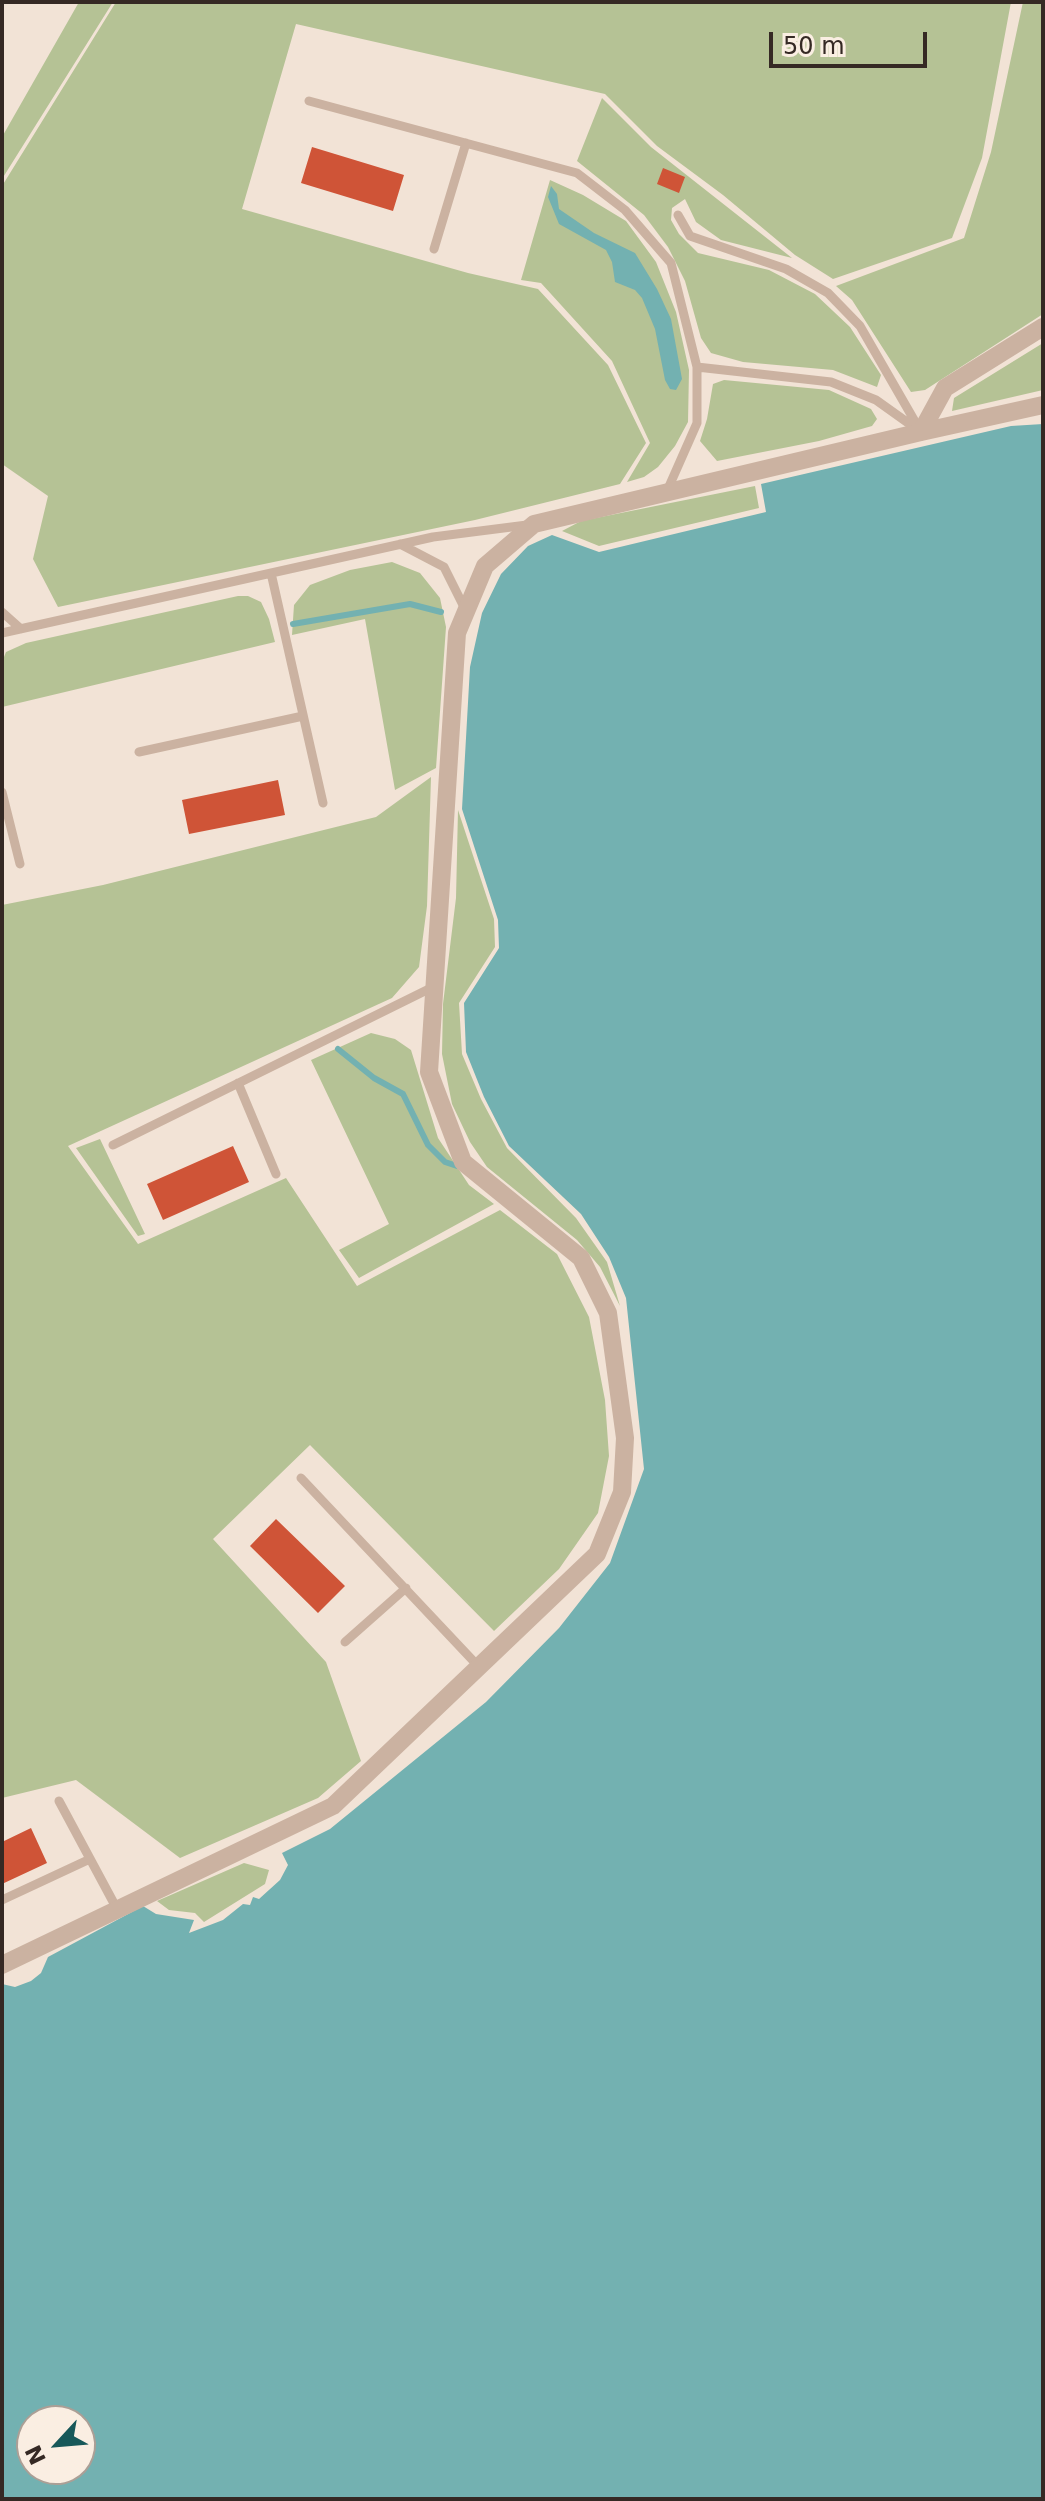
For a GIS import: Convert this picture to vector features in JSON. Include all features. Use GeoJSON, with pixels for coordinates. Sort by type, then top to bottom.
{"type":"FeatureCollection","features":[{"type":"Feature","properties":{"kind":"street"},"geometry":{"type":"LineString","coordinates":[[921,432],[945,388],[1043,327]]}},
{"type":"Feature","properties":{"kind":"street"},"geometry":{"type":"LineString","coordinates":[[2,1965],[333,1806],[597,1554],[622,1492],[625,1438],[608,1313],[581,1258],[463,1162],[429,1072],[457,633],[485,566],[534,524],[1043,405]]}},
{"type":"Feature","properties":{"kind":"lane"},"geometry":{"type":"LineString","coordinates":[[309,101],[577,173],[625,210],[671,263],[697,367],[697,423],[667,491]]}},
{"type":"Feature","properties":{"kind":"lane"},"geometry":{"type":"LineString","coordinates":[[434,249],[466,143]]}},
{"type":"Feature","properties":{"kind":"lane"},"geometry":{"type":"LineString","coordinates":[[678,215],[690,236],[786,269],[828,293],[860,326],[921,432]]}},
{"type":"Feature","properties":{"kind":"lane"},"geometry":{"type":"LineString","coordinates":[[697,367],[831,382],[876,400],[921,432]]}},
{"type":"Feature","properties":{"kind":"lane"},"geometry":{"type":"LineString","coordinates":[[2,633],[433,537],[534,524]]}},
{"type":"Feature","properties":{"kind":"lane"},"geometry":{"type":"LineString","coordinates":[[400,544],[444,567],[466,612]]}},
{"type":"Feature","properties":{"kind":"lane"},"geometry":{"type":"LineString","coordinates":[[271,573],[323,803]]}},
{"type":"Feature","properties":{"kind":"lane"},"geometry":{"type":"LineString","coordinates":[[2,612],[21,629]]}},
{"type":"Feature","properties":{"kind":"lane"},"geometry":{"type":"LineString","coordinates":[[139,752],[303,716]]}},
{"type":"Feature","properties":{"kind":"lane"},"geometry":{"type":"LineString","coordinates":[[2,792],[20,864]]}},
{"type":"Feature","properties":{"kind":"lane"},"geometry":{"type":"LineString","coordinates":[[113,1145],[433,987]]}},
{"type":"Feature","properties":{"kind":"lane"},"geometry":{"type":"LineString","coordinates":[[238,1083],[276,1174]]}},
{"type":"Feature","properties":{"kind":"lane"},"geometry":{"type":"LineString","coordinates":[[301,1478],[479,1667]]}},
{"type":"Feature","properties":{"kind":"lane"},"geometry":{"type":"LineString","coordinates":[[345,1642],[406,1588]]}},
{"type":"Feature","properties":{"kind":"lane"},"geometry":{"type":"LineString","coordinates":[[59,1801],[117,1909]]}},
{"type":"Feature","properties":{"kind":"lane"},"geometry":{"type":"LineString","coordinates":[[2,1900],[90,1859]]}},
{"type":"Feature","properties":{"kind":"green space"},"geometry":{"type":"Polygon","coordinates":[[[79,2],[113,2],[2,179],[2,137],[79,2]]]}},
{"type":"Feature","properties":{"kind":"green space"},"geometry":{"type":"Polygon","coordinates":[[[116,2],[1011,2],[982,158],[952,238],[833,279],[795,255],[723,195],[657,146],[605,94],[296,24],[242,209],[468,273],[538,289],[608,365],[646,443],[620,484],[475,520],[58,607],[33,559],[48,496],[2,464],[2,186],[116,2]]]}},
{"type":"Feature","properties":{"kind":"green space"},"geometry":{"type":"Polygon","coordinates":[[[1023,2],[1043,2],[1043,314],[925,390],[911,392],[852,300],[836,286],[964,238],[991,152],[1023,2]]]}},
{"type":"Feature","properties":{"kind":"green space"},"geometry":{"type":"Polygon","coordinates":[[[602,98],[651,147],[792,258],[721,240],[696,222],[685,199],[672,208],[671,220],[679,234],[698,253],[769,270],[815,294],[850,327],[881,375],[877,387],[833,370],[743,362],[711,353],[701,338],[685,281],[668,247],[644,215],[577,161],[602,98]]]}},
{"type":"Feature","properties":{"kind":"green space"},"geometry":{"type":"Polygon","coordinates":[[[550,180],[583,195],[626,221],[656,262],[676,312],[689,370],[688,422],[675,446],[658,467],[644,477],[627,482],[650,443],[612,361],[541,283],[521,280],[550,180]]]}},
{"type":"Feature","properties":{"kind":"green space"},"geometry":{"type":"Polygon","coordinates":[[[1043,343],[1043,390],[952,411],[954,398],[1043,343]]]}},
{"type":"Feature","properties":{"kind":"green space"},"geometry":{"type":"Polygon","coordinates":[[[724,380],[829,390],[871,409],[877,419],[872,426],[819,441],[717,461],[700,441],[713,384],[724,380]]]}},
{"type":"Feature","properties":{"kind":"green space"},"geometry":{"type":"Polygon","coordinates":[[[755,486],[759,508],[599,546],[562,531],[581,521],[755,486]]]}},
{"type":"Feature","properties":{"kind":"green space"},"geometry":{"type":"Polygon","coordinates":[[[392,562],[420,573],[440,598],[446,627],[436,768],[395,790],[365,619],[292,635],[294,605],[310,585],[350,570],[392,562]]]}},
{"type":"Feature","properties":{"kind":"green space"},"geometry":{"type":"Polygon","coordinates":[[[248,596],[261,602],[275,642],[2,707],[2,662],[6,652],[26,643],[248,596]]]}},
{"type":"Feature","properties":{"kind":"green space"},"geometry":{"type":"Polygon","coordinates":[[[431,777],[427,906],[419,967],[392,998],[68,1146],[138,1244],[286,1178],[357,1286],[500,1210],[557,1254],[589,1317],[605,1400],[609,1456],[598,1513],[559,1569],[494,1631],[310,1445],[213,1539],[326,1662],[361,1761],[318,1798],[180,1858],[76,1780],[2,1798],[2,905],[103,885],[376,817],[431,777]]]}},
{"type":"Feature","properties":{"kind":"green space"},"geometry":{"type":"Polygon","coordinates":[[[458,810],[494,919],[495,947],[459,1003],[462,1054],[507,1148],[576,1218],[607,1262],[620,1306],[600,1267],[577,1240],[487,1167],[470,1142],[452,1104],[442,1054],[443,1004],[456,898],[458,810]]]}},
{"type":"Feature","properties":{"kind":"green space"},"geometry":{"type":"Polygon","coordinates":[[[371,1033],[395,1039],[411,1050],[438,1138],[469,1185],[494,1204],[359,1278],[339,1250],[389,1224],[311,1060],[371,1033]]]}},
{"type":"Feature","properties":{"kind":"green space"},"geometry":{"type":"Polygon","coordinates":[[[100,1139],[145,1234],[138,1236],[76,1148],[100,1139]]]}},
{"type":"Feature","properties":{"kind":"green space"},"geometry":{"type":"Polygon","coordinates":[[[244,1863],[269,1870],[265,1884],[204,1922],[195,1913],[169,1910],[157,1901],[244,1863]]]}},
{"type":"Feature","properties":{"kind":"water"},"geometry":{"type":"Polygon","coordinates":[[[551,186],[557,194],[559,209],[594,233],[635,253],[671,319],[682,379],[676,390],[670,389],[665,380],[655,329],[642,298],[635,290],[615,282],[612,262],[606,250],[559,224],[548,197],[551,186]]]}},
{"type":"Feature","properties":{"kind":"water"},"geometry":{"type":"Polygon","coordinates":[[[1043,424],[1043,2499],[2,2499],[2,1984],[15,1987],[31,1981],[41,1973],[48,1957],[143,1906],[156,1914],[194,1920],[189,1933],[223,1920],[243,1904],[250,1905],[253,1897],[259,1899],[280,1880],[288,1865],[282,1853],[330,1829],[486,1702],[559,1628],[610,1563],[644,1469],[626,1298],[609,1257],[581,1214],[509,1146],[466,1052],[464,1003],[499,948],[498,920],[462,809],[470,667],[482,613],[501,574],[528,546],[552,535],[599,552],[766,512],[761,484],[1011,426],[1043,424]]]}},
{"type":"Feature","properties":{"kind":"building"},"geometry":{"type":"Polygon","coordinates":[[[312,147],[404,175],[393,211],[301,183],[312,147]]]}},
{"type":"Feature","properties":{"kind":"building"},"geometry":{"type":"Polygon","coordinates":[[[663,168],[685,177],[679,193],[657,184],[663,168]]]}},
{"type":"Feature","properties":{"kind":"building"},"geometry":{"type":"Polygon","coordinates":[[[278,780],[285,815],[189,834],[182,800],[278,780]]]}},
{"type":"Feature","properties":{"kind":"building"},"geometry":{"type":"Polygon","coordinates":[[[233,1146],[249,1182],[163,1220],[147,1184],[233,1146]]]}},
{"type":"Feature","properties":{"kind":"building"},"geometry":{"type":"Polygon","coordinates":[[[276,1519],[345,1586],[318,1613],[250,1546],[276,1519]]]}},
{"type":"Feature","properties":{"kind":"building"},"geometry":{"type":"Polygon","coordinates":[[[31,1828],[47,1863],[2,1884],[2,1842],[31,1828]]]}},
{"type":"Feature","properties":{"kind":"waterway"},"geometry":{"type":"LineString","coordinates":[[293,624],[410,604],[441,612]]}},
{"type":"Feature","properties":{"kind":"waterway"},"geometry":{"type":"LineString","coordinates":[[338,1049],[374,1078],[403,1094],[428,1145],[445,1162],[457,1166]]}}]}
